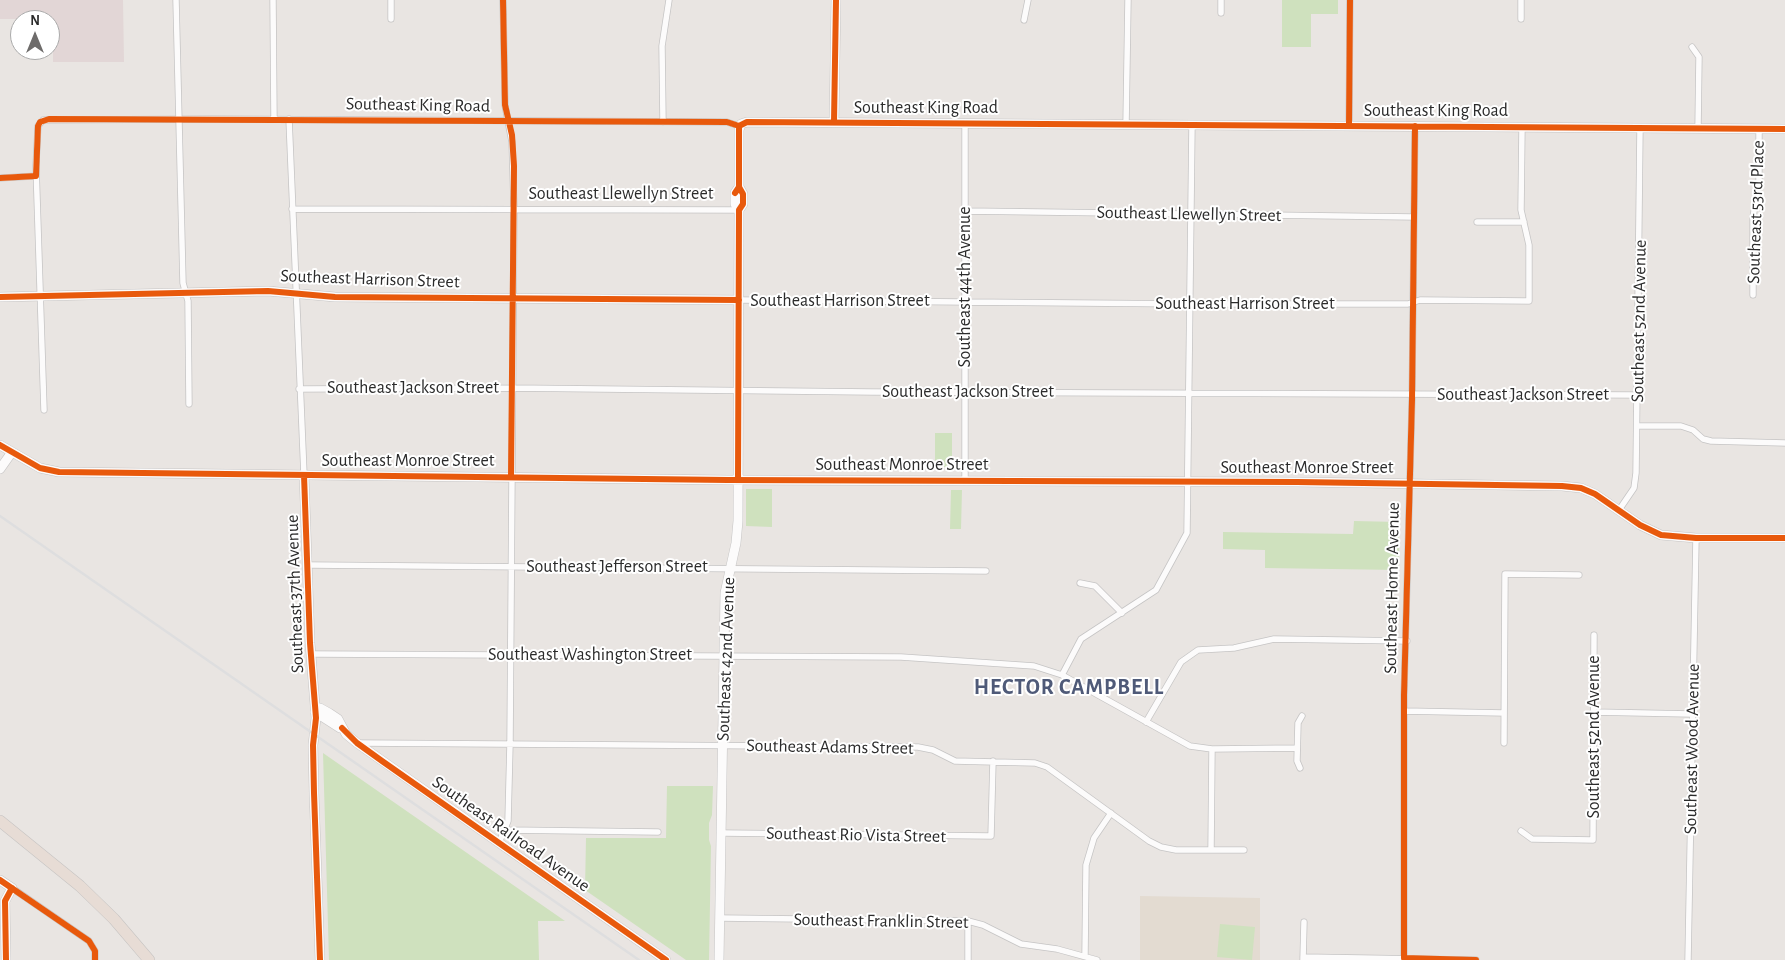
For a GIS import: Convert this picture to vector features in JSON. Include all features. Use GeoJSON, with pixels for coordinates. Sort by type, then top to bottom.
{"type":"FeatureCollection","features":[{"type":"Feature","properties":{"kind":"highway"},"geometry":{"type":"LineString","coordinates":[[0,821],[80,886],[114,919],[149,960]]}},
{"type":"Feature","properties":{"kind":"street"},"geometry":{"type":"LineString","coordinates":[[176,0],[182,282],[188,301],[189,404]]}},
{"type":"Feature","properties":{"kind":"street"},"geometry":{"type":"LineString","coordinates":[[273,0],[274,119]]}},
{"type":"Feature","properties":{"kind":"street"},"geometry":{"type":"LineString","coordinates":[[391,0],[391,19]]}},
{"type":"Feature","properties":{"kind":"street"},"geometry":{"type":"LineString","coordinates":[[499,843],[506,830],[510,744],[514,208],[513,154],[504,105],[503,0]]}},
{"type":"Feature","properties":{"kind":"street"},"geometry":{"type":"LineString","coordinates":[[663,122],[662,46],[670,0]]}},
{"type":"Feature","properties":{"kind":"street"},"geometry":{"type":"LineString","coordinates":[[834,122],[836,0]]}},
{"type":"Feature","properties":{"kind":"street"},"geometry":{"type":"LineString","coordinates":[[1024,20],[1028,0]]}},
{"type":"Feature","properties":{"kind":"street"},"geometry":{"type":"LineString","coordinates":[[1126,125],[1128,0]]}},
{"type":"Feature","properties":{"kind":"street"},"geometry":{"type":"LineString","coordinates":[[1221,0],[1221,13]]}},
{"type":"Feature","properties":{"kind":"street"},"geometry":{"type":"LineString","coordinates":[[1349,126],[1350,0]]}},
{"type":"Feature","properties":{"kind":"street"},"geometry":{"type":"LineString","coordinates":[[1520,0],[1521,19]]}},
{"type":"Feature","properties":{"kind":"street"},"geometry":{"type":"LineString","coordinates":[[1692,47],[1699,57],[1698,128]]}},
{"type":"Feature","properties":{"kind":"street","name":"Southeast King Road"},"geometry":{"type":"LineString","coordinates":[[36,176],[36,145],[40,122],[49,119],[727,122],[740,126],[748,122],[834,122],[1785,128]]}},
{"type":"Feature","properties":{"kind":"street","name":"Southeast 37th Avenue"},"geometry":{"type":"LineString","coordinates":[[288,119],[315,712],[311,716],[309,747],[310,779],[314,793],[320,960]]}},
{"type":"Feature","properties":{"kind":"street","name":"Southeast 44th Avenue"},"geometry":{"type":"LineString","coordinates":[[965,123],[965,480]]}},
{"type":"Feature","properties":{"kind":"street"},"geometry":{"type":"LineString","coordinates":[[1062,675],[1081,639],[1156,590],[1184,540],[1189,522],[1192,125]]}},
{"type":"Feature","properties":{"kind":"street","name":"Southeast 42nd Avenue"},"geometry":{"type":"LineString","coordinates":[[719,960],[725,593],[737,538],[740,210],[735,204],[735,194],[739,187],[740,126]]}},
{"type":"Feature","properties":{"kind":"street","name":"Southeast Home Avenue"},"geometry":{"type":"LineString","coordinates":[[1404,959],[1404,711],[1412,394],[1415,126]]}},
{"type":"Feature","properties":{"kind":"street"},"geometry":{"type":"LineString","coordinates":[[1478,222],[1524,222],[1521,210],[1522,127]]}},
{"type":"Feature","properties":{"kind":"street","name":"Southeast 52nd Avenue"},"geometry":{"type":"LineString","coordinates":[[1619,510],[1634,488],[1637,426],[1640,128]]}},
{"type":"Feature","properties":{"kind":"street","name":"Southeast 53rd Place"},"geometry":{"type":"LineString","coordinates":[[1753,295],[1753,217],[1759,182],[1759,128]]}},
{"type":"Feature","properties":{"kind":"street"},"geometry":{"type":"LineString","coordinates":[[0,178],[36,176],[44,410]]}},
{"type":"Feature","properties":{"kind":"street","name":"Southeast Llewellyn Street"},"geometry":{"type":"LineString","coordinates":[[292,209],[740,210]]}},
{"type":"Feature","properties":{"kind":"street","name":"Southeast Llewellyn Street"},"geometry":{"type":"LineString","coordinates":[[965,211],[1414,217]]}},
{"type":"Feature","properties":{"kind":"street","name":"Southeast Harrison Street"},"geometry":{"type":"LineString","coordinates":[[0,297],[268,291],[335,297],[1191,304],[1412,304],[1420,300],[1529,301],[1529,245],[1524,222]]}},
{"type":"Feature","properties":{"kind":"street","name":"Southeast Jackson Street"},"geometry":{"type":"LineString","coordinates":[[299,389],[512,388],[1190,394],[1637,395]]}},
{"type":"Feature","properties":{"kind":"street"},"geometry":{"type":"LineString","coordinates":[[1637,426],[1681,426],[1693,430],[1703,439],[1711,441],[1785,443]]}},
{"type":"Feature","properties":{"kind":"street"},"geometry":{"type":"LineString","coordinates":[[0,445],[12,452],[0,469]]}},
{"type":"Feature","properties":{"kind":"street","name":"Southeast Monroe Street"},"geometry":{"type":"LineString","coordinates":[[12,452],[51,472],[738,480],[1409,483],[1576,487],[1595,494],[1653,532],[1672,537],[1785,538]]}},
{"type":"Feature","properties":{"kind":"street","name":"Southeast Wood Avenue"},"geometry":{"type":"LineString","coordinates":[[1688,960],[1691,714],[1696,538]]}},
{"type":"Feature","properties":{"kind":"street","name":"Southeast Jefferson Street"},"geometry":{"type":"LineString","coordinates":[[308,565],[986,571]]}},
{"type":"Feature","properties":{"kind":"street"},"geometry":{"type":"LineString","coordinates":[[1504,742],[1505,574],[1579,575]]}},
{"type":"Feature","properties":{"kind":"street"},"geometry":{"type":"LineString","coordinates":[[1080,583],[1095,586],[1122,613]]}},
{"type":"Feature","properties":{"kind":"street","name":"Southeast 52nd Avenue"},"geometry":{"type":"LineString","coordinates":[[1521,831],[1532,839],[1593,840],[1594,635]]}},
{"type":"Feature","properties":{"kind":"street"},"geometry":{"type":"LineString","coordinates":[[1146,722],[1181,662],[1198,650],[1234,648],[1274,639],[1407,642]]}},
{"type":"Feature","properties":{"kind":"street","name":"Southeast Washington Street"},"geometry":{"type":"LineString","coordinates":[[311,654],[902,657],[1034,666],[1062,675],[1179,742],[1199,748],[1212,749],[1297,748]]}},
{"type":"Feature","properties":{"kind":"street","name":"Southeast Railroad Avenue"},"geometry":{"type":"LineString","coordinates":[[315,712],[320,708],[329,713],[338,720],[342,728],[357,743],[666,960]]}},
{"type":"Feature","properties":{"kind":"street"},"geometry":{"type":"LineString","coordinates":[[1404,711],[1504,713]]}},
{"type":"Feature","properties":{"kind":"street"},"geometry":{"type":"LineString","coordinates":[[1593,712],[1691,714]]}},
{"type":"Feature","properties":{"kind":"street"},"geometry":{"type":"LineString","coordinates":[[1300,768],[1297,761],[1297,748],[1298,723],[1302,716]]}},
{"type":"Feature","properties":{"kind":"street","name":"Southeast Adams Street"},"geometry":{"type":"LineString","coordinates":[[357,743],[918,747],[934,750],[955,761],[1035,763],[1047,767],[1149,841],[1161,847],[1176,850],[1244,850]]}},
{"type":"Feature","properties":{"kind":"street"},"geometry":{"type":"LineString","coordinates":[[1210,850],[1212,749]]}},
{"type":"Feature","properties":{"kind":"street","name":"Southeast Rio Vista Street"},"geometry":{"type":"LineString","coordinates":[[721,833],[991,836],[993,762]]}},
{"type":"Feature","properties":{"kind":"street"},"geometry":{"type":"LineString","coordinates":[[1086,955],[1086,865],[1094,838],[1110,813]]}},
{"type":"Feature","properties":{"kind":"street"},"geometry":{"type":"LineString","coordinates":[[506,830],[658,832]]}},
{"type":"Feature","properties":{"kind":"street"},"geometry":{"type":"LineString","coordinates":[[0,880],[83,937],[93,947],[95,960]]}},
{"type":"Feature","properties":{"kind":"street"},"geometry":{"type":"LineString","coordinates":[[6,960],[6,901],[12,888]]}},
{"type":"Feature","properties":{"kind":"street","name":"Southeast Franklin Street"},"geometry":{"type":"LineString","coordinates":[[719,918],[968,921],[983,925],[1022,944],[1086,955],[1097,960]]}},
{"type":"Feature","properties":{"kind":"street"},"geometry":{"type":"LineString","coordinates":[[968,921],[968,960]]}},
{"type":"Feature","properties":{"kind":"street"},"geometry":{"type":"LineString","coordinates":[[1304,922],[1304,958],[1476,960]]}},
{"type":"Feature","properties":{"kind":"shaded area"},"geometry":{"type":"Polygon","coordinates":[[[0,0],[123,0],[124,62],[53,62],[53,60],[60,60],[60,10],[10,10],[10,19],[0,19],[0,0]]]}},
{"type":"Feature","properties":{"kind":"shaded area"},"geometry":{"type":"Polygon","coordinates":[[[1140,896],[1260,898],[1260,960],[1140,960],[1140,896]]]}},
{"type":"Feature","properties":{"kind":"green space"},"geometry":{"type":"Polygon","coordinates":[[[1282,0],[1338,0],[1338,14],[1311,14],[1311,47],[1282,47],[1282,0]]]}},
{"type":"Feature","properties":{"kind":"green space"},"geometry":{"type":"Polygon","coordinates":[[[935,433],[952,433],[952,467],[935,467],[935,433]]]}},
{"type":"Feature","properties":{"kind":"green space"},"geometry":{"type":"Polygon","coordinates":[[[746,489],[772,489],[772,527],[746,526],[746,489]]]}},
{"type":"Feature","properties":{"kind":"green space"},"geometry":{"type":"Polygon","coordinates":[[[951,490],[962,490],[961,529],[950,529],[951,490]]]}},
{"type":"Feature","properties":{"kind":"green space"},"geometry":{"type":"Polygon","coordinates":[[[1354,521],[1399,522],[1399,570],[1265,568],[1265,550],[1223,549],[1223,532],[1353,534],[1354,521]]]}},
{"type":"Feature","properties":{"kind":"green space"},"geometry":{"type":"Polygon","coordinates":[[[323,753],[565,921],[538,921],[539,960],[329,960],[323,753]]]}},
{"type":"Feature","properties":{"kind":"green space"},"geometry":{"type":"Polygon","coordinates":[[[667,786],[713,786],[712,815],[709,823],[711,846],[709,960],[686,960],[585,890],[586,838],[666,838],[667,786]]]}},
{"type":"Feature","properties":{"kind":"green space"},"geometry":{"type":"Polygon","coordinates":[[[1220,924],[1255,927],[1252,960],[1217,957],[1220,924]]]}},
{"type":"Feature","properties":{"kind":"railway"},"geometry":{"type":"LineString","coordinates":[[0,516],[639,960]]}},
{"type":"Feature","properties":{"kind":"cycle path"},"geometry":{"type":"LineString","coordinates":[[503,0],[505,105],[512,135],[514,166],[511,477]]}},
{"type":"Feature","properties":{"kind":"cycle path"},"geometry":{"type":"LineString","coordinates":[[834,122],[836,0]]}},
{"type":"Feature","properties":{"kind":"cycle path"},"geometry":{"type":"LineString","coordinates":[[1349,126],[1350,0]]}},
{"type":"Feature","properties":{"kind":"cycle path"},"geometry":{"type":"LineString","coordinates":[[0,178],[36,176],[38,126],[40,122],[49,119],[727,122],[739,126]]}},
{"type":"Feature","properties":{"kind":"cycle path"},"geometry":{"type":"LineString","coordinates":[[739,126],[747,122],[1785,129]]}},
{"type":"Feature","properties":{"kind":"cycle path"},"geometry":{"type":"LineString","coordinates":[[735,193],[739,187],[739,126]]}},
{"type":"Feature","properties":{"kind":"cycle path"},"geometry":{"type":"LineString","coordinates":[[1415,126],[1412,400],[1404,695],[1404,958],[1476,960]]}},
{"type":"Feature","properties":{"kind":"cycle path"},"geometry":{"type":"LineString","coordinates":[[738,480],[739,210],[743,204],[743,194],[739,187]]}},
{"type":"Feature","properties":{"kind":"cycle path"},"geometry":{"type":"LineString","coordinates":[[0,297],[268,291],[335,297],[739,300]]}},
{"type":"Feature","properties":{"kind":"cycle path"},"geometry":{"type":"LineString","coordinates":[[0,445],[40,468],[59,472],[728,480],[1297,482],[1562,486],[1581,488],[1595,494],[1640,525],[1661,535],[1696,538],[1785,538]]}},
{"type":"Feature","properties":{"kind":"cycle path"},"geometry":{"type":"LineString","coordinates":[[304,475],[310,643],[316,718],[313,745],[320,960]]}},
{"type":"Feature","properties":{"kind":"cycle path"},"geometry":{"type":"LineString","coordinates":[[342,728],[357,743],[382,761],[666,960]]}},
{"type":"Feature","properties":{"kind":"cycle path"},"geometry":{"type":"LineString","coordinates":[[0,880],[89,941],[95,951],[95,960]]}},
{"type":"Feature","properties":{"kind":"cycle path"},"geometry":{"type":"LineString","coordinates":[[6,960],[5,901],[12,888]]}},
{"type":"Feature","properties":{"kind":"district","name":"HECTOR CAMPBELL"},"geometry":{"type":"Point","coordinates":[1069,687]}}]}
